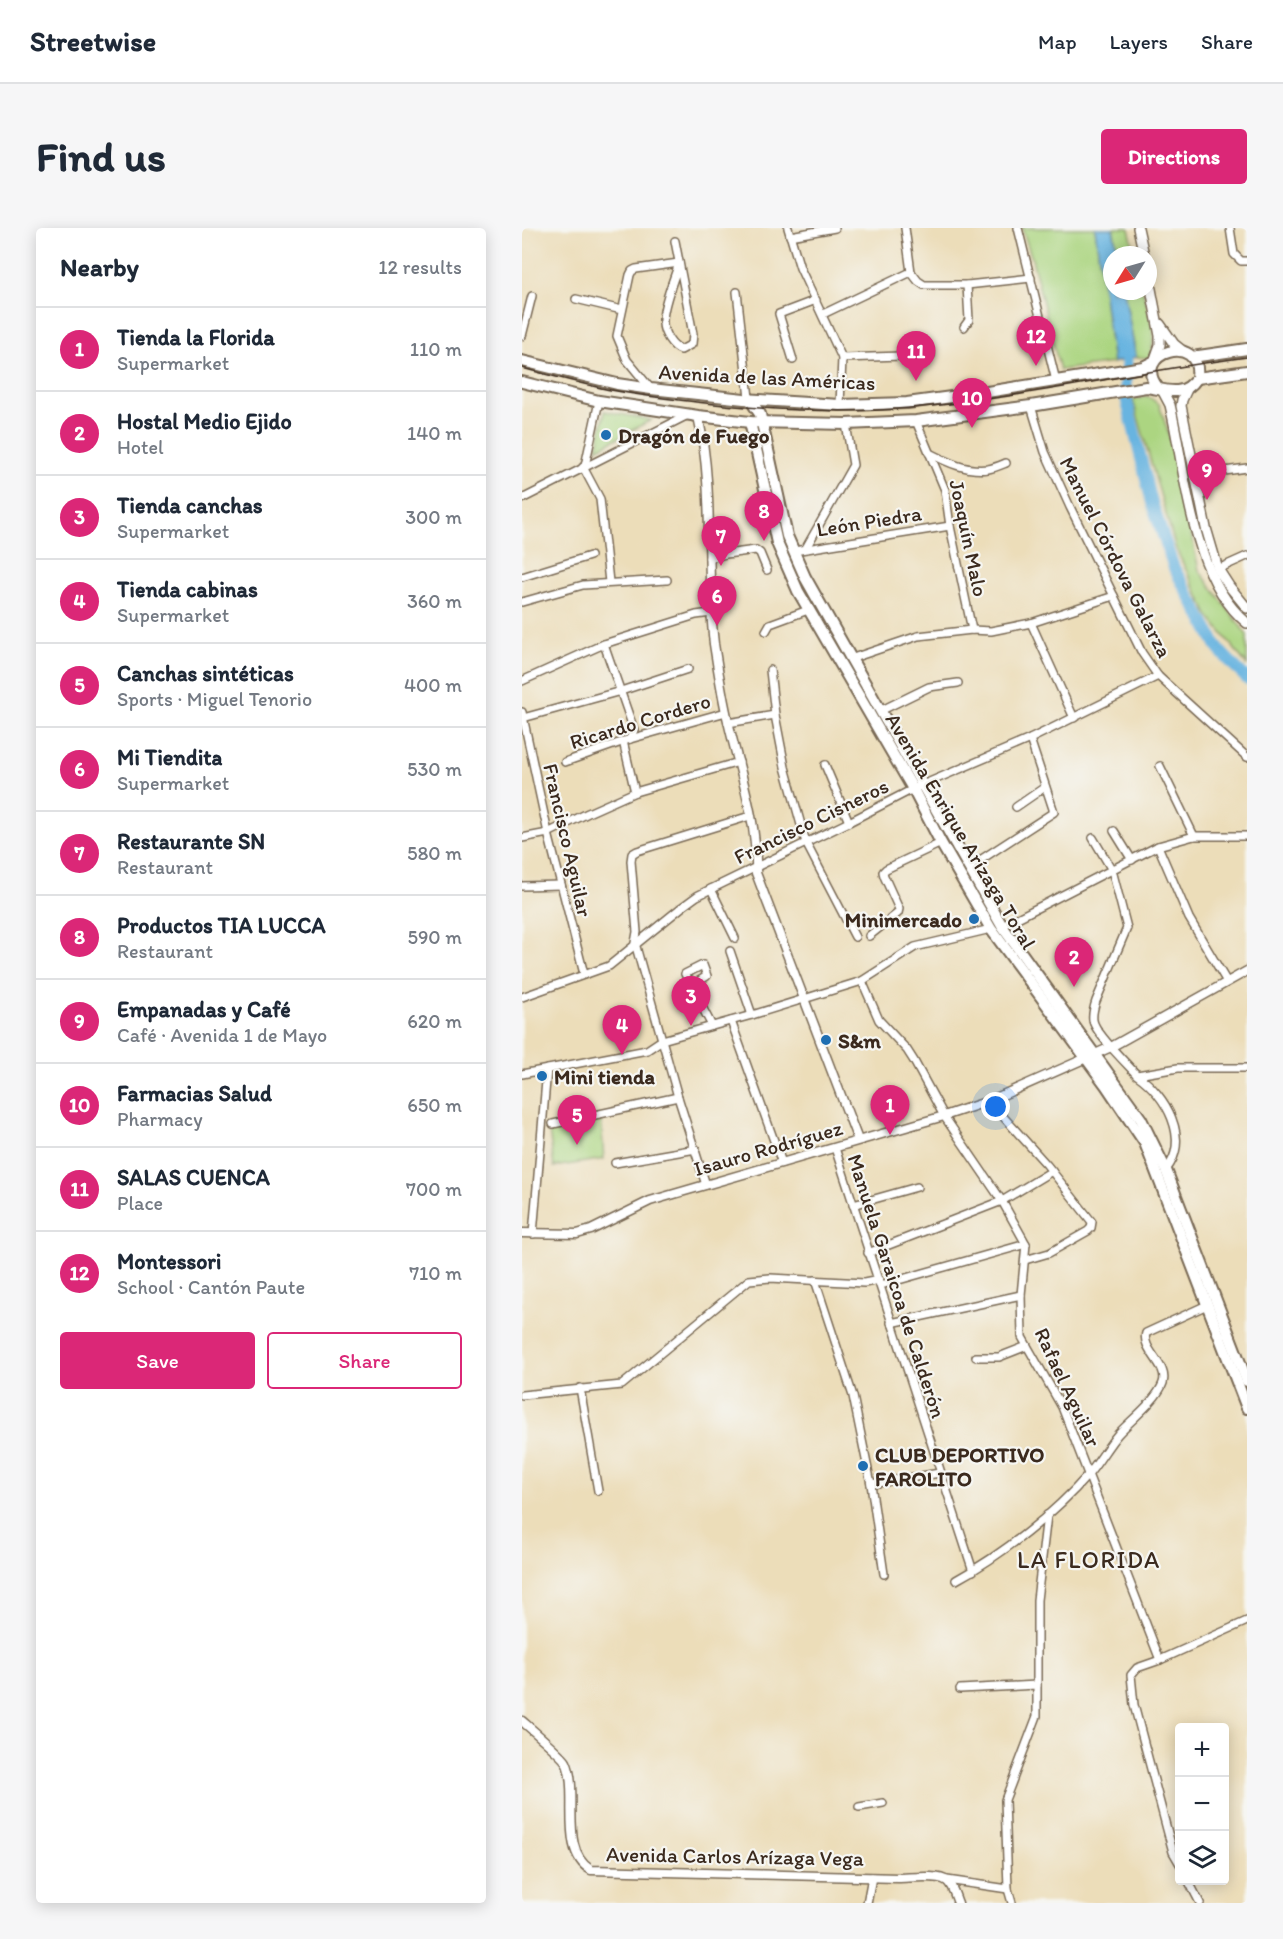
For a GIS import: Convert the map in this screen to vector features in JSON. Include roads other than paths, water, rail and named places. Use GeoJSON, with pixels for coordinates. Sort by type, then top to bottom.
{"type":"FeatureCollection","features":[{"type":"Feature","properties":{"kind":"main road"},"geometry":{"type":"LineString","coordinates":[[1138,228],[1142,246]]}},
{"type":"Feature","properties":{"kind":"main road"},"geometry":{"type":"LineString","coordinates":[[1154,300],[1159,322],[1160,345],[1150,363],[1152,377],[1170,405],[1196,531],[1207,567],[1220,591],[1244,618]]}},
{"type":"Feature","properties":{"kind":"main road"},"geometry":{"type":"LineString","coordinates":[[1159,322],[1174,344],[1188,354],[1197,367],[1197,378]]}},
{"type":"Feature","properties":{"kind":"main road","name":"Avenida de las Américas"},"geometry":{"type":"LineString","coordinates":[[522,361],[651,389],[840,405],[906,403],[1056,381],[1150,363],[1171,351],[1188,354],[1247,350]]}},
{"type":"Feature","properties":{"kind":"main road"},"geometry":{"type":"LineString","coordinates":[[1247,371],[1197,378],[1188,387],[1181,406],[1194,476],[1218,569],[1247,608]]}},
{"type":"Feature","properties":{"kind":"main road","name":"Avenida de las Américas"},"geometry":{"type":"LineString","coordinates":[[522,382],[599,401],[694,415],[756,422],[846,424],[916,421],[1031,406],[1143,387],[1177,391],[1188,387]]}},
{"type":"Feature","properties":{"kind":"main road"},"geometry":{"type":"LineString","coordinates":[[956,416],[972,394]]}},
{"type":"Feature","properties":{"kind":"main road","name":"Avenida Enrique Arízaga Toral"},"geometry":{"type":"LineString","coordinates":[[749,398],[760,414],[756,422],[777,543],[788,570],[808,610],[968,868],[997,927]]}},
{"type":"Feature","properties":{"kind":"main road","name":"Avenida Enrique Arízaga Toral"},"geometry":{"type":"LineString","coordinates":[[756,422],[787,536],[805,577],[880,711],[918,787],[941,843],[997,927],[1091,1057],[1141,1119],[1166,1170],[1247,1382]]}},
{"type":"Feature","properties":{"kind":"main road","name":"Avenida Enrique Arízaga Toral"},"geometry":{"type":"LineString","coordinates":[[1091,1057],[1145,1143],[1247,1408]]}},
{"type":"Feature","properties":{"kind":"street"},"geometry":{"type":"LineString","coordinates":[[788,228],[798,264],[842,358],[840,405]]}},
{"type":"Feature","properties":{"kind":"street"},"geometry":{"type":"LineString","coordinates":[[790,236],[835,228]]}},
{"type":"Feature","properties":{"kind":"street"},"geometry":{"type":"LineString","coordinates":[[905,228],[910,272],[924,285],[967,285],[1031,278]]}},
{"type":"Feature","properties":{"kind":"street"},"geometry":{"type":"LineString","coordinates":[[1018,228],[1056,381]]}},
{"type":"Feature","properties":{"kind":"street"},"geometry":{"type":"LineString","coordinates":[[1230,228],[1234,254],[1241,261],[1247,261]]}},
{"type":"Feature","properties":{"kind":"street"},"geometry":{"type":"LineString","coordinates":[[675,241],[693,334],[692,344],[681,350],[673,344],[663,324],[679,263]]}},
{"type":"Feature","properties":{"kind":"street"},"geometry":{"type":"LineString","coordinates":[[651,389],[627,360],[616,334],[630,275],[633,271],[679,263]]}},
{"type":"Feature","properties":{"kind":"street"},"geometry":{"type":"LineString","coordinates":[[823,314],[910,272]]}},
{"type":"Feature","properties":{"kind":"street"},"geometry":{"type":"LineString","coordinates":[[964,327],[969,320],[967,285]]}},
{"type":"Feature","properties":{"kind":"street"},"geometry":{"type":"LineString","coordinates":[[738,292],[749,398]]}},
{"type":"Feature","properties":{"kind":"street"},"geometry":{"type":"LineString","coordinates":[[522,336],[532,296]]}},
{"type":"Feature","properties":{"kind":"street"},"geometry":{"type":"LineString","coordinates":[[576,299],[622,310]]}},
{"type":"Feature","properties":{"kind":"street"},"geometry":{"type":"LineString","coordinates":[[793,360],[779,314],[816,300]]}},
{"type":"Feature","properties":{"kind":"street"},"geometry":{"type":"LineString","coordinates":[[842,358],[931,355]]}},
{"type":"Feature","properties":{"kind":"street"},"geometry":{"type":"LineString","coordinates":[[632,386],[638,380],[638,372]]}},
{"type":"Feature","properties":{"kind":"street"},"geometry":{"type":"LineString","coordinates":[[599,401],[584,466],[600,499],[609,582]]}},
{"type":"Feature","properties":{"kind":"street","name":"Manuel Córdova Galarza"},"geometry":{"type":"LineString","coordinates":[[1031,406],[1045,452],[1142,653],[1158,676],[1247,757]]}},
{"type":"Feature","properties":{"kind":"street"},"geometry":{"type":"LineString","coordinates":[[522,499],[584,466],[694,415],[704,444],[709,521],[711,613],[715,645],[728,723],[750,816],[756,867],[760,884],[858,1140]]}},
{"type":"Feature","properties":{"kind":"street","name":"Joaquín Malo"},"geometry":{"type":"LineString","coordinates":[[916,421],[945,490],[950,526],[972,630]]}},
{"type":"Feature","properties":{"kind":"street"},"geometry":{"type":"LineString","coordinates":[[806,548],[853,465],[846,424]]}},
{"type":"Feature","properties":{"kind":"street"},"geometry":{"type":"LineString","coordinates":[[929,453],[958,466],[976,469],[989,469],[1006,463]]}},
{"type":"Feature","properties":{"kind":"street"},"geometry":{"type":"LineString","coordinates":[[1194,476],[1246,470]]}},
{"type":"Feature","properties":{"kind":"street","name":"León Piedra"},"geometry":{"type":"LineString","coordinates":[[794,550],[950,526]]}},
{"type":"Feature","properties":{"kind":"street"},"geometry":{"type":"LineString","coordinates":[[709,558],[756,550],[767,570]]}},
{"type":"Feature","properties":{"kind":"street"},"geometry":{"type":"LineString","coordinates":[[522,577],[590,556]]}},
{"type":"Feature","properties":{"kind":"street"},"geometry":{"type":"LineString","coordinates":[[1218,569],[1247,556]]}},
{"type":"Feature","properties":{"kind":"street"},"geometry":{"type":"LineString","coordinates":[[522,602],[569,588],[609,582],[667,580]]}},
{"type":"Feature","properties":{"kind":"street"},"geometry":{"type":"LineString","coordinates":[[850,659],[918,636],[972,630],[991,631],[1030,623],[1114,596]]}},
{"type":"Feature","properties":{"kind":"street"},"geometry":{"type":"LineString","coordinates":[[766,631],[770,624],[808,610]]}},
{"type":"Feature","properties":{"kind":"street"},"geometry":{"type":"LineString","coordinates":[[522,681],[604,644],[696,615],[711,613]]}},
{"type":"Feature","properties":{"kind":"street"},"geometry":{"type":"LineString","coordinates":[[1030,623],[1074,718]]}},
{"type":"Feature","properties":{"kind":"street"},"geometry":{"type":"LineString","coordinates":[[604,644],[634,730],[627,740],[636,792]]}},
{"type":"Feature","properties":{"kind":"street"},"geometry":{"type":"LineString","coordinates":[[523,715],[621,691],[688,669]]}},
{"type":"Feature","properties":{"kind":"street"},"geometry":{"type":"LineString","coordinates":[[770,670],[775,715],[785,766],[806,843],[855,937]]}},
{"type":"Feature","properties":{"kind":"street","name":"Francisco Cisneros"},"geometry":{"type":"LineString","coordinates":[[522,997],[609,966],[635,943],[697,896],[918,787],[1030,739],[1158,676]]}},
{"type":"Feature","properties":{"kind":"street"},"geometry":{"type":"LineString","coordinates":[[880,711],[929,687],[958,683]]}},
{"type":"Feature","properties":{"kind":"street","name":"Ricardo Cordero"},"geometry":{"type":"LineString","coordinates":[[565,762],[627,740],[726,712]]}},
{"type":"Feature","properties":{"kind":"street","name":"Francisco Aguilar"},"geometry":{"type":"LineString","coordinates":[[523,715],[561,885],[584,974]]}},
{"type":"Feature","properties":{"kind":"street"},"geometry":{"type":"LineString","coordinates":[[728,723],[775,715]]}},
{"type":"Feature","properties":{"kind":"street"},"geometry":{"type":"LineString","coordinates":[[968,868],[1054,812],[1030,739]]}},
{"type":"Feature","properties":{"kind":"street"},"geometry":{"type":"LineString","coordinates":[[522,756],[532,756]]}},
{"type":"Feature","properties":{"kind":"street"},"geometry":{"type":"LineString","coordinates":[[522,838],[549,833],[636,792],[739,762]]}},
{"type":"Feature","properties":{"kind":"street"},"geometry":{"type":"LineString","coordinates":[[825,765],[849,822]]}},
{"type":"Feature","properties":{"kind":"street"},"geometry":{"type":"LineString","coordinates":[[1160,766],[1194,836]]}},
{"type":"Feature","properties":{"kind":"street"},"geometry":{"type":"LineString","coordinates":[[1016,807],[1045,787]]}},
{"type":"Feature","properties":{"kind":"street"},"geometry":{"type":"LineString","coordinates":[[706,1185],[678,1097],[635,943],[637,932],[631,861],[632,854],[637,851],[750,816]]}},
{"type":"Feature","properties":{"kind":"street"},"geometry":{"type":"LineString","coordinates":[[1114,831],[1132,860]]}},
{"type":"Feature","properties":{"kind":"street"},"geometry":{"type":"LineString","coordinates":[[522,1074],[647,1050],[662,1040],[862,981],[915,947],[997,927],[1158,846],[1194,836],[1247,836]]}},
{"type":"Feature","properties":{"kind":"street"},"geometry":{"type":"LineString","coordinates":[[1093,838],[1112,870],[1127,928],[1092,1012],[1093,1022],[1111,1047],[1137,1075],[1155,1090],[1173,1119],[1178,1137],[1173,1162],[1166,1170]]}},
{"type":"Feature","properties":{"kind":"street"},"geometry":{"type":"LineString","coordinates":[[869,936],[898,913],[899,909],[884,876],[883,872],[886,868],[941,843]]}},
{"type":"Feature","properties":{"kind":"street"},"geometry":{"type":"LineString","coordinates":[[1158,846],[1189,918],[1227,982]]}},
{"type":"Feature","properties":{"kind":"street"},"geometry":{"type":"LineString","coordinates":[[522,886],[561,885]]}},
{"type":"Feature","properties":{"kind":"street"},"geometry":{"type":"LineString","coordinates":[[711,889],[735,938]]}},
{"type":"Feature","properties":{"kind":"street"},"geometry":{"type":"LineString","coordinates":[[730,951],[752,1015]]}},
{"type":"Feature","properties":{"kind":"street","name":"Isauro Rodríguez"},"geometry":{"type":"LineString","coordinates":[[522,1233],[577,1234],[591,1230],[650,1202],[989,1101],[1111,1047],[1247,971]]}},
{"type":"Feature","properties":{"kind":"street"},"geometry":{"type":"LineString","coordinates":[[522,1395],[622,1385],[749,1280],[770,1278],[880,1283],[1026,1244],[1002,1201],[944,1116],[907,1050],[879,1020],[862,981]]}},
{"type":"Feature","properties":{"kind":"street"},"geometry":{"type":"LineString","coordinates":[[691,986],[712,1026]]}},
{"type":"Feature","properties":{"kind":"street"},"geometry":{"type":"LineString","coordinates":[[731,1021],[782,1163]]}},
{"type":"Feature","properties":{"kind":"street"},"geometry":{"type":"LineString","coordinates":[[1137,1075],[1178,1068],[1247,1069]]}},
{"type":"Feature","properties":{"kind":"street"},"geometry":{"type":"LineString","coordinates":[[533,1234],[547,1069]]}},
{"type":"Feature","properties":{"kind":"street"},"geometry":{"type":"LineString","coordinates":[[553,1124],[678,1097]]}},
{"type":"Feature","properties":{"kind":"street"},"geometry":{"type":"LineString","coordinates":[[989,1101],[1052,1171],[1092,1222],[1088,1231],[1049,1253],[1024,1260]]}},
{"type":"Feature","properties":{"kind":"street","name":"Manuela Garaicoa de Calderón"},"geometry":{"type":"LineString","coordinates":[[835,1148],[972,1571]]}},
{"type":"Feature","properties":{"kind":"street"},"geometry":{"type":"LineString","coordinates":[[615,1163],[696,1149]]}},
{"type":"Feature","properties":{"kind":"street"},"geometry":{"type":"LineString","coordinates":[[868,1253],[1002,1201],[1052,1171]]}},
{"type":"Feature","properties":{"kind":"street"},"geometry":{"type":"LineString","coordinates":[[853,1205],[916,1187]]}},
{"type":"Feature","properties":{"kind":"street","name":"Rafael Aguilar"},"geometry":{"type":"LineString","coordinates":[[1026,1244],[1022,1295],[1022,1337],[1062,1407],[1160,1660]]}},
{"type":"Feature","properties":{"kind":"street"},"geometry":{"type":"LineString","coordinates":[[815,1281],[853,1396],[871,1484],[884,1574]]}},
{"type":"Feature","properties":{"kind":"street"},"geometry":{"type":"LineString","coordinates":[[891,1323],[1022,1295]]}},
{"type":"Feature","properties":{"kind":"street"},"geometry":{"type":"LineString","coordinates":[[956,1580],[984,1564],[1047,1515],[1089,1474],[1116,1436],[1156,1394],[1163,1383],[1164,1374],[1146,1341],[1146,1333],[1207,1305]]}},
{"type":"Feature","properties":{"kind":"street"},"geometry":{"type":"LineString","coordinates":[[976,1357],[999,1357],[1027,1346]]}},
{"type":"Feature","properties":{"kind":"street"},"geometry":{"type":"LineString","coordinates":[[580,1389],[598,1491]]}},
{"type":"Feature","properties":{"kind":"street"},"geometry":{"type":"LineString","coordinates":[[871,1484],[940,1473]]}},
{"type":"Feature","properties":{"kind":"street"},"geometry":{"type":"LineString","coordinates":[[1012,1903],[1008,1888],[1005,1800],[1037,1716],[1037,1600],[1047,1515]]}},
{"type":"Feature","properties":{"kind":"street"},"geometry":{"type":"LineString","coordinates":[[1175,1856],[1134,1705],[1131,1675],[1137,1668],[1247,1622]]}},
{"type":"Feature","properties":{"kind":"street"},"geometry":{"type":"LineString","coordinates":[[960,1689],[1037,1685]]}},
{"type":"Feature","properties":{"kind":"street","name":"Avenida Carlos Arízaga Vega"},"geometry":{"type":"LineString","coordinates":[[522,1720],[565,1761],[571,1789],[572,1837],[575,1850],[581,1862],[591,1870],[937,1877],[946,1880]]}},
{"type":"Feature","properties":{"kind":"street"},"geometry":{"type":"LineString","coordinates":[[860,1807],[883,1803]]}},
{"type":"Feature","properties":{"kind":"street"},"geometry":{"type":"LineString","coordinates":[[867,1903],[872,1877]]}},
{"type":"Feature","properties":{"kind":"street"},"geometry":{"type":"LineString","coordinates":[[946,1880],[1008,1888]]}},
{"type":"Feature","properties":{"kind":"street"},"geometry":{"type":"LineString","coordinates":[[946,1880],[958,1903]]}},
{"type":"Feature","properties":{"kind":"street"},"geometry":{"type":"LineString","coordinates":[[1190,1885],[1200,1903]]}},
{"type":"Feature","properties":{"kind":"water"},"geometry":{"type":"Polygon","coordinates":[[[1095,228],[1113,228],[1116,246],[1103,246],[1103,288],[1095,228]]]}},
{"type":"Feature","properties":{"kind":"water"},"geometry":{"type":"Polygon","coordinates":[[[1105,300],[1126,300],[1136,357],[1113,363],[1105,300]]]}},
{"type":"Feature","properties":{"kind":"waterway"},"geometry":{"type":"LineString","coordinates":[[1124,345],[1127,366],[1125,394],[1152,503],[1174,568],[1219,650],[1247,679]]}},
{"type":"Feature","properties":{"kind":"tram line"},"geometry":{"type":"LineString","coordinates":[[522,368],[601,388],[660,398],[776,409],[856,411],[951,404],[1247,357]]}},
{"type":"Feature","properties":{"kind":"place","name":"Montessori"},"geometry":{"type":"Point","coordinates":[1036,366]}},
{"type":"Feature","properties":{"kind":"place","name":"SALAS CUENCA"},"geometry":{"type":"Point","coordinates":[916,381]}},
{"type":"Feature","properties":{"kind":"place","name":"Farmacias Salud"},"geometry":{"type":"Point","coordinates":[972,428]}},
{"type":"Feature","properties":{"kind":"place","name":"Dragón de Fuego"},"geometry":{"type":"Point","coordinates":[606,435]}},
{"type":"Feature","properties":{"kind":"place","name":"Empanadas y Café"},"geometry":{"type":"Point","coordinates":[1207,500]}},
{"type":"Feature","properties":{"kind":"place","name":"Productos TIA LUCCA"},"geometry":{"type":"Point","coordinates":[764,541]}},
{"type":"Feature","properties":{"kind":"place","name":"Restaurante SN"},"geometry":{"type":"Point","coordinates":[721,566]}},
{"type":"Feature","properties":{"kind":"place","name":"Mi Tiendita"},"geometry":{"type":"Point","coordinates":[717,626]}},
{"type":"Feature","properties":{"kind":"place","name":"Minimercado"},"geometry":{"type":"Point","coordinates":[974,919]}},
{"type":"Feature","properties":{"kind":"place","name":"Hostal Medio Ejido"},"geometry":{"type":"Point","coordinates":[1074,987]}},
{"type":"Feature","properties":{"kind":"place","name":"Tienda canchas"},"geometry":{"type":"Point","coordinates":[691,1026]}},
{"type":"Feature","properties":{"kind":"place","name":"S&m"},"geometry":{"type":"Point","coordinates":[826,1040]}},
{"type":"Feature","properties":{"kind":"place","name":"Tienda cabinas"},"geometry":{"type":"Point","coordinates":[622,1055]}},
{"type":"Feature","properties":{"kind":"place","name":"Mini tienda"},"geometry":{"type":"Point","coordinates":[542,1076]}},
{"type":"Feature","properties":{"kind":"place","name":"Tienda la Florida"},"geometry":{"type":"Point","coordinates":[890,1135]}},
{"type":"Feature","properties":{"kind":"place","name":"Canchas sintéticas"},"geometry":{"type":"Point","coordinates":[577,1145]}},
{"type":"Feature","properties":{"kind":"place","name":"CLUB DEPORTIVO FAROLITO"},"geometry":{"type":"Point","coordinates":[863,1466]}},
{"type":"Feature","properties":{"kind":"district","name":"LA FLORIDA"},"geometry":{"type":"Point","coordinates":[1089,1559]}}]}
